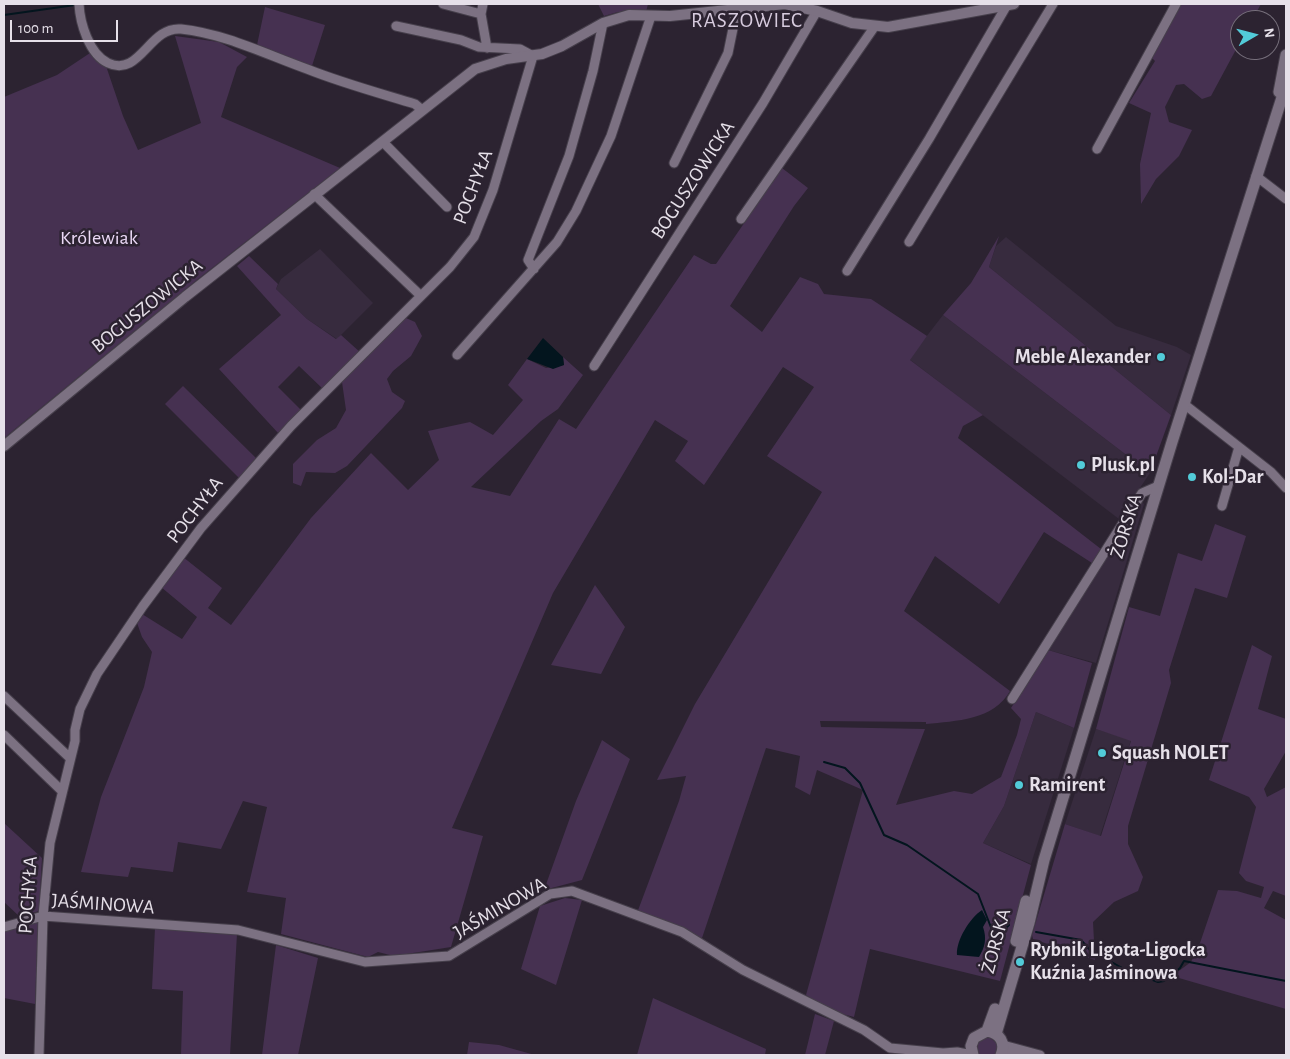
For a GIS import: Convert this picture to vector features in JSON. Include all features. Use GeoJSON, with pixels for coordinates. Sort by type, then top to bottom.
{"type":"FeatureCollection","features":[{"type":"Feature","properties":{"kind":"main road","name":"ŻORSKA"},"geometry":{"type":"LineString","coordinates":[[1273,124],[1286,55]]}},
{"type":"Feature","properties":{"kind":"main road","name":"ŻORSKA"},"geometry":{"type":"LineString","coordinates":[[992,1033],[1031,886],[1044,860],[1158,486],[1286,84]]}},
{"type":"Feature","properties":{"kind":"main road"},"geometry":{"type":"LineString","coordinates":[[972,1051],[978,1034],[992,1033],[1004,1052]]}},
{"type":"Feature","properties":{"kind":"street"},"geometry":{"type":"LineString","coordinates":[[79,4],[81,18],[93,48],[102,59],[115,65],[131,63],[165,32],[174,29],[185,30],[238,42],[316,73],[415,104],[422,110]]}},
{"type":"Feature","properties":{"kind":"street"},"geometry":{"type":"LineString","coordinates":[[443,4],[481,14]]}},
{"type":"Feature","properties":{"kind":"street"},"geometry":{"type":"LineString","coordinates":[[483,4],[481,14],[487,48]]}},
{"type":"Feature","properties":{"kind":"street","name":"BOGUSZOWICKA"},"geometry":{"type":"LineString","coordinates":[[4,446],[314,194],[475,69],[506,59],[533,56],[562,46],[603,23],[630,15],[670,16],[785,4],[817,11],[852,23],[888,27],[921,23],[1011,4]]}},
{"type":"Feature","properties":{"kind":"street"},"geometry":{"type":"LineString","coordinates":[[847,271],[1011,4]]}},
{"type":"Feature","properties":{"kind":"street"},"geometry":{"type":"LineString","coordinates":[[909,242],[1053,4]]}},
{"type":"Feature","properties":{"kind":"street"},"geometry":{"type":"LineString","coordinates":[[1097,149],[1176,4]]}},
{"type":"Feature","properties":{"kind":"street","name":"BOGUSZOWICKA"},"geometry":{"type":"LineString","coordinates":[[674,163],[728,52],[737,9]]}},
{"type":"Feature","properties":{"kind":"street","name":"BOGUSZOWICKA"},"geometry":{"type":"LineString","coordinates":[[594,366],[763,103],[817,11]]}},
{"type":"Feature","properties":{"kind":"street"},"geometry":{"type":"LineString","coordinates":[[457,355],[557,242],[576,211],[608,144],[651,16]]}},
{"type":"Feature","properties":{"kind":"street"},"geometry":{"type":"LineString","coordinates":[[534,269],[528,260],[569,156],[593,71],[603,23]]}},
{"type":"Feature","properties":{"kind":"street"},"geometry":{"type":"LineString","coordinates":[[396,26],[487,48],[520,49],[533,56]]}},
{"type":"Feature","properties":{"kind":"street"},"geometry":{"type":"LineString","coordinates":[[742,219],[875,26]]}},
{"type":"Feature","properties":{"kind":"street","name":"POCHYŁA"},"geometry":{"type":"LineString","coordinates":[[39,1055],[43,916],[50,843],[80,709],[97,674],[142,606],[201,528],[291,426],[450,267],[474,237],[509,143],[533,56]]}},
{"type":"Feature","properties":{"kind":"street"},"geometry":{"type":"LineString","coordinates":[[383,142],[447,207]]}},
{"type":"Feature","properties":{"kind":"street"},"geometry":{"type":"LineString","coordinates":[[1256,176],[1286,199]]}},
{"type":"Feature","properties":{"kind":"street"},"geometry":{"type":"LineString","coordinates":[[314,194],[421,296]]}},
{"type":"Feature","properties":{"kind":"street"},"geometry":{"type":"LineString","coordinates":[[1184,404],[1285,484]]}},
{"type":"Feature","properties":{"kind":"street"},"geometry":{"type":"LineString","coordinates":[[1222,506],[1239,447]]}},
{"type":"Feature","properties":{"kind":"street"},"geometry":{"type":"LineString","coordinates":[[1012,699],[1142,493],[1158,486]]}},
{"type":"Feature","properties":{"kind":"street"},"geometry":{"type":"LineString","coordinates":[[4,696],[70,758]]}},
{"type":"Feature","properties":{"kind":"street"},"geometry":{"type":"LineString","coordinates":[[4,735],[62,791]]}},
{"type":"Feature","properties":{"kind":"street","name":"JAŚMINOWA"},"geometry":{"type":"LineString","coordinates":[[4,927],[43,916],[238,930],[365,962],[449,956],[550,894],[572,891],[682,932],[743,970],[864,1030],[890,1048],[951,1052],[972,1051]]}},
{"type":"Feature","properties":{"kind":"street"},"geometry":{"type":"LineString","coordinates":[[1004,1052],[1016,1055]]}},
{"type":"Feature","properties":{"kind":"street"},"geometry":{"type":"LineString","coordinates":[[1004,1052],[1040,1055]]}},
{"type":"Feature","properties":{"kind":"shaded area"},"geometry":{"type":"Polygon","coordinates":[[[1006,237],[1116,326],[1177,347],[1191,355],[1171,415],[989,267],[996,246],[1006,237]]]}},
{"type":"Feature","properties":{"kind":"shaded area"},"geometry":{"type":"Polygon","coordinates":[[[320,249],[373,303],[337,339],[307,319],[276,289],[281,279],[320,249]]]}},
{"type":"Feature","properties":{"kind":"shaded area"},"geometry":{"type":"Polygon","coordinates":[[[943,315],[1150,473],[1119,519],[909,359],[943,315]]]}},
{"type":"Feature","properties":{"kind":"shaded area"},"geometry":{"type":"Polygon","coordinates":[[[1141,501],[1144,504],[1096,663],[1048,650],[1141,501]]]}},
{"type":"Feature","properties":{"kind":"shaded area"},"geometry":{"type":"Polygon","coordinates":[[[1036,712],[1074,728],[1031,864],[983,843],[1004,806],[1036,712]]]}},
{"type":"Feature","properties":{"kind":"shaded area"},"geometry":{"type":"Polygon","coordinates":[[[1096,729],[1131,740],[1100,836],[1065,824],[1096,729]]]}},
{"type":"Feature","properties":{"kind":"green space"},"geometry":{"type":"Polygon","coordinates":[[[598,4],[648,4],[646,12],[618,12],[604,16],[598,4]]]}},
{"type":"Feature","properties":{"kind":"green space"},"geometry":{"type":"Polygon","coordinates":[[[1180,4],[1261,4],[1258,10],[1230,10],[1230,60],[1211,96],[1202,99],[1184,84],[1176,85],[1165,107],[1169,122],[1192,130],[1179,156],[1156,179],[1141,204],[1140,164],[1151,113],[1129,103],[1155,61],[1151,57],[1180,4]]]}},
{"type":"Feature","properties":{"kind":"green space"},"geometry":{"type":"Polygon","coordinates":[[[265,7],[325,25],[311,69],[255,46],[257,45],[265,7]]]}},
{"type":"Feature","properties":{"kind":"green space","name":"Królewiak"},"geometry":{"type":"Polygon","coordinates":[[[175,36],[219,42],[247,57],[237,67],[221,117],[340,168],[198,279],[4,438],[4,97],[57,75],[90,53],[105,63],[123,116],[138,150],[201,123],[175,36]]]}},
{"type":"Feature","properties":{"kind":"green space"},"geometry":{"type":"Polygon","coordinates":[[[782,168],[808,188],[794,206],[730,306],[762,332],[800,277],[818,284],[824,294],[871,299],[927,336],[910,360],[983,415],[963,426],[958,438],[1101,549],[1092,563],[1044,532],[999,604],[935,556],[904,611],[1010,691],[1003,701],[994,708],[973,717],[950,722],[926,724],[926,722],[820,721],[821,727],[925,729],[896,805],[954,791],[972,794],[1001,777],[1021,719],[1011,708],[1048,650],[1092,663],[1074,728],[1036,712],[1004,806],[983,843],[1031,865],[1000,981],[870,949],[854,1017],[831,1011],[806,995],[863,790],[817,770],[810,795],[795,787],[800,756],[766,748],[702,938],[637,913],[679,801],[686,776],[657,780],[695,704],[822,492],[767,456],[814,387],[783,367],[704,485],[675,461],[688,441],[655,420],[553,593],[452,828],[483,836],[451,947],[394,956],[378,952],[368,957],[281,934],[286,898],[247,892],[267,807],[243,801],[221,849],[178,842],[173,872],[131,867],[128,877],[81,872],[101,797],[144,687],[152,652],[142,637],[136,620],[142,614],[182,639],[197,617],[161,587],[183,557],[222,588],[208,608],[231,625],[311,518],[371,453],[408,490],[439,460],[428,431],[470,422],[493,435],[523,400],[508,385],[527,359],[546,368],[564,365],[563,357],[583,375],[558,409],[541,421],[471,487],[510,496],[559,419],[576,429],[694,255],[711,264],[716,264],[782,168]]]}},
{"type":"Feature","properties":{"kind":"green space"},"geometry":{"type":"Polygon","coordinates":[[[999,236],[989,267],[1171,415],[1150,473],[943,315],[971,283],[999,236]]]}},
{"type":"Feature","properties":{"kind":"green space"},"geometry":{"type":"Polygon","coordinates":[[[249,256],[278,284],[276,289],[307,319],[336,339],[341,335],[361,353],[323,389],[299,366],[278,387],[302,411],[279,434],[219,369],[281,315],[237,266],[249,256]]]}},
{"type":"Feature","properties":{"kind":"green space"},"geometry":{"type":"Polygon","coordinates":[[[406,318],[415,322],[422,336],[411,356],[393,371],[387,379],[392,392],[405,401],[402,408],[347,466],[335,473],[306,472],[301,486],[293,483],[293,464],[317,440],[336,428],[346,410],[342,382],[406,318]]]}},
{"type":"Feature","properties":{"kind":"green space"},"geometry":{"type":"Polygon","coordinates":[[[183,386],[256,458],[239,478],[165,404],[183,386]]]}},
{"type":"Feature","properties":{"kind":"green space"},"geometry":{"type":"Polygon","coordinates":[[[1215,524],[1246,536],[1227,598],[1195,588],[1169,670],[1171,683],[1128,826],[1128,844],[1143,877],[1138,891],[1114,902],[1093,922],[1095,960],[1033,939],[1032,935],[1065,824],[1101,836],[1131,741],[1096,729],[1129,607],[1160,616],[1178,553],[1202,561],[1215,524]]]}},
{"type":"Feature","properties":{"kind":"green space"},"geometry":{"type":"Polygon","coordinates":[[[595,585],[625,627],[601,674],[551,665],[595,585]]]}},
{"type":"Feature","properties":{"kind":"green space"},"geometry":{"type":"Polygon","coordinates":[[[1252,645],[1272,656],[1258,709],[1286,719],[1286,751],[1264,789],[1267,797],[1286,787],[1286,896],[1273,891],[1264,908],[1286,920],[1286,1009],[1172,976],[1191,962],[1200,943],[1218,890],[1237,891],[1261,898],[1264,887],[1246,881],[1239,873],[1256,807],[1249,797],[1209,780],[1252,645]]]}},
{"type":"Feature","properties":{"kind":"green space"},"geometry":{"type":"Polygon","coordinates":[[[602,740],[630,759],[582,880],[544,890],[576,801],[602,740]]]}},
{"type":"Feature","properties":{"kind":"green space"},"geometry":{"type":"Polygon","coordinates":[[[4,823],[42,858],[39,911],[20,917],[4,902],[4,823]]]}},
{"type":"Feature","properties":{"kind":"green space"},"geometry":{"type":"Polygon","coordinates":[[[565,898],[582,900],[556,985],[521,969],[540,906],[565,898]]]}},
{"type":"Feature","properties":{"kind":"green space"},"geometry":{"type":"Polygon","coordinates":[[[38,920],[35,1004],[4,998],[4,930],[38,920]]]}},
{"type":"Feature","properties":{"kind":"green space"},"geometry":{"type":"Polygon","coordinates":[[[155,928],[237,934],[230,1055],[181,1055],[183,991],[152,989],[155,928]]]}},
{"type":"Feature","properties":{"kind":"green space"},"geometry":{"type":"Polygon","coordinates":[[[276,945],[318,958],[298,1055],[262,1055],[276,945]]]}},
{"type":"Feature","properties":{"kind":"green space"},"geometry":{"type":"Polygon","coordinates":[[[653,998],[766,1049],[765,1055],[637,1055],[653,998]]]}},
{"type":"Feature","properties":{"kind":"green space"},"geometry":{"type":"Polygon","coordinates":[[[815,1014],[834,1021],[825,1055],[805,1055],[815,1014]]]}},
{"type":"Feature","properties":{"kind":"green space"},"geometry":{"type":"Polygon","coordinates":[[[989,1037],[998,1044],[995,1055],[978,1055],[977,1043],[982,1038],[989,1037]]]}},
{"type":"Feature","properties":{"kind":"green space"},"geometry":{"type":"Polygon","coordinates":[[[469,1042],[499,1045],[535,1055],[467,1055],[469,1042]]]}},
{"type":"Feature","properties":{"kind":"water"},"geometry":{"type":"Polygon","coordinates":[[[543,338],[563,357],[564,365],[553,369],[527,359],[543,338]]]}},
{"type":"Feature","properties":{"kind":"water"},"geometry":{"type":"Polygon","coordinates":[[[982,910],[987,920],[983,927],[984,946],[979,957],[957,955],[961,936],[973,918],[982,910]]]}},
{"type":"Feature","properties":{"kind":"waterway"},"geometry":{"type":"LineString","coordinates":[[4,15],[75,5]]}},
{"type":"Feature","properties":{"kind":"waterway"},"geometry":{"type":"LineString","coordinates":[[824,762],[845,768],[860,783],[884,835],[907,845],[978,894],[992,930],[1005,929],[1009,925]]}},
{"type":"Feature","properties":{"kind":"waterway"},"geometry":{"type":"LineString","coordinates":[[1036,932],[1081,940],[1090,950],[1124,969],[1158,982],[1164,981],[1180,968],[1184,961],[1286,981]]}},
{"type":"Feature","properties":{"kind":"place","name":"Meble Alexander"},"geometry":{"type":"Point","coordinates":[1161,357]}},
{"type":"Feature","properties":{"kind":"place","name":"Plusk.pl"},"geometry":{"type":"Point","coordinates":[1081,465]}},
{"type":"Feature","properties":{"kind":"place","name":"Kol-Dar"},"geometry":{"type":"Point","coordinates":[1192,477]}},
{"type":"Feature","properties":{"kind":"place","name":"Squash NOLET"},"geometry":{"type":"Point","coordinates":[1102,753]}},
{"type":"Feature","properties":{"kind":"place","name":"Ramirent"},"geometry":{"type":"Point","coordinates":[1019,785]}},
{"type":"Feature","properties":{"kind":"place","name":"Rybnik Ligota-Ligocka Kuźnia Jaśminowa"},"geometry":{"type":"Point","coordinates":[1020,962]}},
{"type":"Feature","properties":{"kind":"district","name":"RASZOWIEC"},"geometry":{"type":"Point","coordinates":[747,21]}}]}
